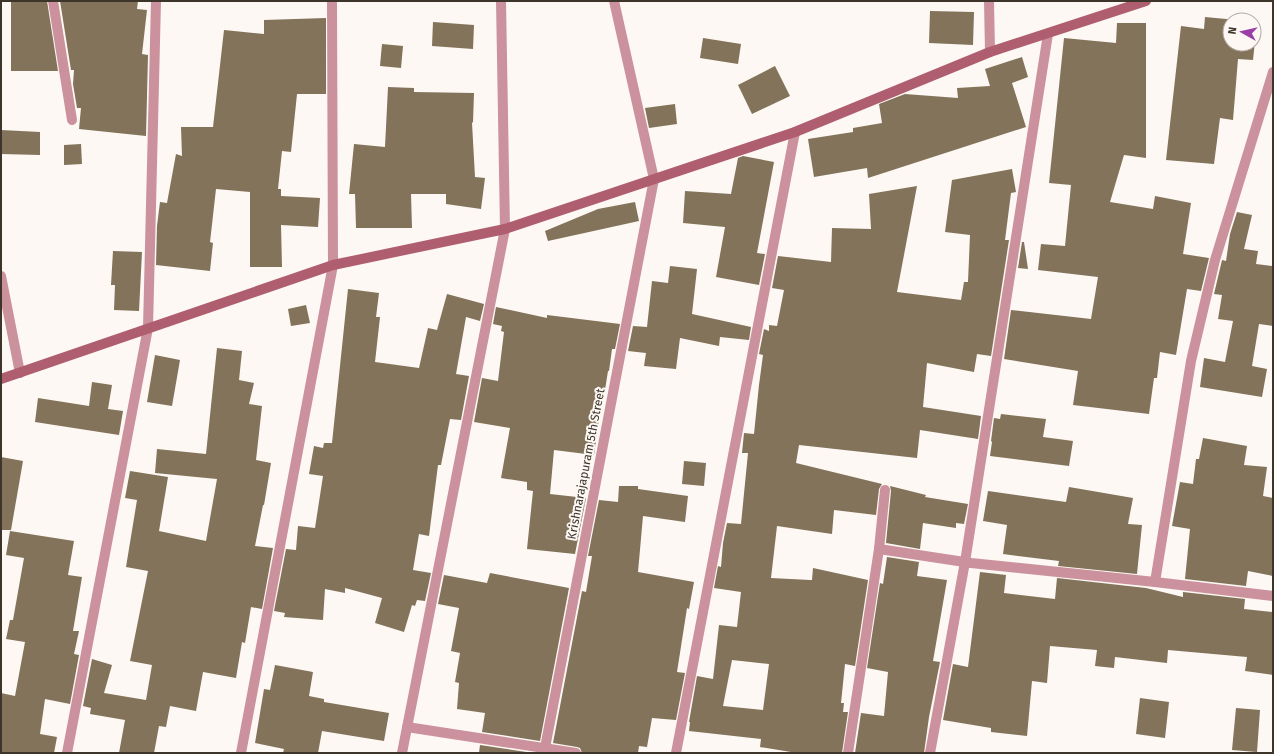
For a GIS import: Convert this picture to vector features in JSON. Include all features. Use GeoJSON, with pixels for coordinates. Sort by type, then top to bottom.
{"type":"FeatureCollection","features":[{"type":"Feature","properties":{"kind":"main road"},"geometry":{"type":"LineString","coordinates":[[1,379],[333,265],[505,229],[794,132],[990,52],[1146,1]]}},
{"type":"Feature","properties":{"kind":"street"},"geometry":{"type":"LineString","coordinates":[[53,1],[72,120]]}},
{"type":"Feature","properties":{"kind":"street"},"geometry":{"type":"LineString","coordinates":[[67,753],[148,328],[156,1]]}},
{"type":"Feature","properties":{"kind":"street"},"geometry":{"type":"LineString","coordinates":[[241,753],[333,265],[332,1]]}},
{"type":"Feature","properties":{"kind":"street"},"geometry":{"type":"LineString","coordinates":[[402,753],[505,229],[501,1]]}},
{"type":"Feature","properties":{"kind":"street"},"geometry":{"type":"LineString","coordinates":[[614,1],[654,179]]}},
{"type":"Feature","properties":{"kind":"street"},"geometry":{"type":"LineString","coordinates":[[989,1],[990,52]]}},
{"type":"Feature","properties":{"kind":"street"},"geometry":{"type":"LineString","coordinates":[[930,753],[964,562],[1048,34]]}},
{"type":"Feature","properties":{"kind":"street"},"geometry":{"type":"LineString","coordinates":[[1155,582],[1191,361],[1215,260],[1273,72]]}},
{"type":"Feature","properties":{"kind":"street"},"geometry":{"type":"LineString","coordinates":[[676,753],[794,132]]}},
{"type":"Feature","properties":{"kind":"street","name":"Krishnarajapuram 5th Street"},"geometry":{"type":"LineString","coordinates":[[544,750],[654,179]]}},
{"type":"Feature","properties":{"kind":"street"},"geometry":{"type":"LineString","coordinates":[[1,276],[20,372]]}},
{"type":"Feature","properties":{"kind":"street"},"geometry":{"type":"LineString","coordinates":[[848,753],[879,549],[885,490]]}},
{"type":"Feature","properties":{"kind":"street"},"geometry":{"type":"LineString","coordinates":[[879,549],[964,562],[1273,596]]}},
{"type":"Feature","properties":{"kind":"street"},"geometry":{"type":"LineString","coordinates":[[407,727],[544,750],[576,753]]}},
{"type":"Feature","properties":{"kind":"building"},"geometry":{"type":"Polygon","coordinates":[[[11,1],[47,1],[58,71],[11,71],[11,1]]]}},
{"type":"Feature","properties":{"kind":"building"},"geometry":{"type":"Polygon","coordinates":[[[60,1],[138,1],[137,9],[147,10],[142,54],[148,55],[146,136],[79,129],[81,108],[77,108],[73,84],[74,70],[71,70],[60,1]]]}},
{"type":"Feature","properties":{"kind":"building"},"geometry":{"type":"Polygon","coordinates":[[[930,11],[974,12],[973,45],[929,43],[930,11]]]}},
{"type":"Feature","properties":{"kind":"building"},"geometry":{"type":"Polygon","coordinates":[[[1205,17],[1222,19],[1222,52],[1254,52],[1253,60],[1238,59],[1233,120],[1220,118],[1214,164],[1166,160],[1181,26],[1204,29],[1205,17]]]}},
{"type":"Feature","properties":{"kind":"building"},"geometry":{"type":"Polygon","coordinates":[[[326,18],[326,94],[297,94],[291,152],[282,151],[278,189],[281,189],[281,196],[320,198],[318,227],[281,225],[282,267],[250,267],[250,192],[216,189],[210,242],[213,243],[210,271],[156,265],[157,226],[160,202],[167,203],[176,154],[182,156],[181,127],[213,127],[224,30],[264,34],[264,20],[326,18]]]}},
{"type":"Feature","properties":{"kind":"building"},"geometry":{"type":"Polygon","coordinates":[[[433,22],[474,25],[473,49],[432,46],[433,22]]]}},
{"type":"Feature","properties":{"kind":"building"},"geometry":{"type":"Polygon","coordinates":[[[1117,23],[1146,23],[1146,158],[1124,155],[1110,202],[1153,209],[1155,196],[1191,203],[1183,254],[1209,258],[1201,291],[1187,289],[1176,355],[1160,352],[1157,378],[1154,378],[1149,414],[1073,405],[1078,371],[1004,359],[1011,310],[1091,319],[1098,277],[1038,270],[1041,244],[1065,246],[1071,185],[1049,183],[1064,38],[1116,43],[1117,23]]]}},
{"type":"Feature","properties":{"kind":"building"},"geometry":{"type":"Polygon","coordinates":[[[703,38],[741,44],[738,64],[700,58],[703,38]]]}},
{"type":"Feature","properties":{"kind":"building"},"geometry":{"type":"Polygon","coordinates":[[[382,44],[403,46],[401,68],[380,66],[382,44]]]}},
{"type":"Feature","properties":{"kind":"building"},"geometry":{"type":"Polygon","coordinates":[[[1022,57],[1028,77],[1012,83],[1026,127],[868,178],[867,168],[814,177],[808,139],[853,132],[853,128],[882,123],[879,104],[905,94],[958,98],[957,88],[990,86],[985,69],[1022,57]]]}},
{"type":"Feature","properties":{"kind":"building"},"geometry":{"type":"Polygon","coordinates":[[[775,66],[790,96],[752,114],[738,85],[775,66]]]}},
{"type":"Feature","properties":{"kind":"building"},"geometry":{"type":"Polygon","coordinates":[[[388,87],[414,88],[414,92],[474,93],[472,123],[475,177],[485,178],[481,209],[446,204],[446,194],[411,194],[412,228],[356,228],[355,194],[349,194],[354,144],[385,147],[388,87]]]}},
{"type":"Feature","properties":{"kind":"building"},"geometry":{"type":"Polygon","coordinates":[[[675,104],[677,124],[649,128],[645,108],[675,104]]]}},
{"type":"Feature","properties":{"kind":"building"},"geometry":{"type":"Polygon","coordinates":[[[1,130],[40,132],[40,155],[1,154],[1,130]]]}},
{"type":"Feature","properties":{"kind":"building"},"geometry":{"type":"Polygon","coordinates":[[[81,144],[82,164],[64,165],[64,145],[81,144]]]}},
{"type":"Feature","properties":{"kind":"building"},"geometry":{"type":"Polygon","coordinates":[[[743,156],[774,162],[757,253],[765,254],[759,285],[716,277],[725,227],[683,223],[685,191],[731,194],[738,158],[743,156]]]}},
{"type":"Feature","properties":{"kind":"building"},"geometry":{"type":"Polygon","coordinates":[[[1012,169],[1016,192],[1011,193],[1005,240],[1009,240],[991,356],[977,354],[974,372],[927,363],[923,407],[981,416],[978,439],[920,430],[917,458],[799,445],[796,463],[882,484],[879,489],[876,515],[834,510],[832,534],[777,526],[771,578],[812,580],[813,568],[868,580],[855,666],[845,664],[841,703],[844,703],[843,712],[848,712],[842,753],[797,753],[760,747],[761,739],[689,731],[689,722],[697,676],[713,679],[719,625],[737,627],[741,592],[714,588],[718,566],[721,567],[723,543],[727,523],[741,524],[748,453],[742,453],[744,433],[754,434],[763,355],[759,354],[764,329],[769,331],[769,325],[777,326],[784,290],[772,288],[778,256],[831,262],[832,228],[871,229],[869,194],[917,186],[897,292],[961,300],[964,282],[968,282],[970,235],[945,232],[952,180],[1012,169]],[[732,660],[723,706],[763,710],[769,664],[732,660]]]}},
{"type":"Feature","properties":{"kind":"building"},"geometry":{"type":"Polygon","coordinates":[[[635,202],[639,221],[548,241],[545,231],[598,209],[635,202]]]}},
{"type":"Feature","properties":{"kind":"building"},"geometry":{"type":"Polygon","coordinates":[[[1237,212],[1252,215],[1244,249],[1258,251],[1256,264],[1273,266],[1273,326],[1259,324],[1252,366],[1267,369],[1262,397],[1200,387],[1204,358],[1225,362],[1233,321],[1218,319],[1222,295],[1214,294],[1222,260],[1226,261],[1230,234],[1237,212]]]}},
{"type":"Feature","properties":{"kind":"building"},"geometry":{"type":"Polygon","coordinates":[[[1022,242],[1024,242],[1028,269],[1018,268],[1022,242]]]}},
{"type":"Feature","properties":{"kind":"building"},"geometry":{"type":"Polygon","coordinates":[[[113,251],[142,252],[139,311],[114,310],[115,285],[111,285],[113,251]]]}},
{"type":"Feature","properties":{"kind":"building"},"geometry":{"type":"Polygon","coordinates":[[[670,266],[697,269],[692,314],[751,327],[749,340],[720,337],[719,346],[680,338],[676,369],[644,366],[646,353],[628,351],[633,326],[647,327],[652,281],[668,283],[670,266]]]}},
{"type":"Feature","properties":{"kind":"building"},"geometry":{"type":"Polygon","coordinates":[[[348,289],[379,293],[376,317],[380,317],[375,362],[419,368],[428,328],[437,330],[447,294],[484,304],[480,321],[466,317],[456,374],[469,376],[461,420],[450,419],[441,465],[438,465],[429,536],[419,534],[413,570],[431,573],[425,601],[417,600],[415,606],[412,605],[404,632],[375,623],[382,598],[345,588],[345,593],[325,589],[323,620],[284,617],[285,613],[274,611],[286,549],[296,550],[298,526],[315,528],[323,476],[309,474],[314,446],[323,448],[324,443],[332,443],[348,289]]]}},
{"type":"Feature","properties":{"kind":"building"},"geometry":{"type":"Polygon","coordinates":[[[306,305],[310,323],[291,326],[288,309],[306,305]]]}},
{"type":"Feature","properties":{"kind":"building"},"geometry":{"type":"Polygon","coordinates":[[[496,307],[547,318],[547,315],[620,324],[615,349],[612,349],[605,390],[603,390],[594,455],[554,450],[550,494],[586,498],[575,554],[527,549],[533,491],[527,490],[527,482],[501,478],[510,428],[474,422],[482,378],[498,381],[504,332],[501,331],[502,326],[493,324],[496,307]]]}},
{"type":"Feature","properties":{"kind":"building"},"geometry":{"type":"Polygon","coordinates":[[[217,348],[242,351],[239,380],[254,383],[249,404],[262,406],[256,460],[271,463],[255,546],[273,548],[262,609],[251,607],[245,643],[242,642],[236,678],[203,672],[196,711],[170,706],[166,727],[159,726],[154,753],[119,753],[125,720],[90,714],[91,708],[83,706],[92,659],[112,665],[104,693],[146,700],[152,665],[130,661],[148,571],[126,567],[137,500],[125,498],[130,471],[168,477],[159,531],[206,541],[217,479],[155,473],[157,449],[206,454],[217,348]]]}},
{"type":"Feature","properties":{"kind":"building"},"geometry":{"type":"Polygon","coordinates":[[[155,355],[180,360],[172,406],[147,402],[155,355]]]}},
{"type":"Feature","properties":{"kind":"building"},"geometry":{"type":"Polygon","coordinates":[[[92,382],[112,385],[108,409],[123,411],[119,435],[35,422],[38,398],[89,406],[92,382]]]}},
{"type":"Feature","properties":{"kind":"building"},"geometry":{"type":"Polygon","coordinates":[[[1001,414],[1046,419],[1043,437],[1073,441],[1069,466],[990,456],[994,418],[1000,419],[1001,414]]]}},
{"type":"Feature","properties":{"kind":"building"},"geometry":{"type":"Polygon","coordinates":[[[1203,438],[1247,446],[1244,465],[1267,467],[1263,496],[1273,498],[1273,576],[1248,571],[1246,586],[1185,579],[1190,529],[1172,526],[1180,482],[1193,484],[1196,459],[1199,459],[1203,438]]]}},
{"type":"Feature","properties":{"kind":"building"},"geometry":{"type":"Polygon","coordinates":[[[1,457],[23,461],[11,530],[1,530],[1,457]]]}},
{"type":"Feature","properties":{"kind":"building"},"geometry":{"type":"Polygon","coordinates":[[[684,461],[706,463],[704,486],[682,484],[684,461]]]}},
{"type":"Feature","properties":{"kind":"building"},"geometry":{"type":"Polygon","coordinates":[[[619,486],[638,486],[638,489],[688,496],[685,522],[643,516],[638,572],[694,582],[689,609],[687,608],[677,672],[685,673],[676,720],[652,718],[647,747],[639,746],[638,753],[582,753],[580,748],[553,743],[582,591],[586,592],[592,556],[588,556],[599,500],[618,502],[619,486]]]}},
{"type":"Feature","properties":{"kind":"building"},"geometry":{"type":"Polygon","coordinates":[[[890,486],[926,495],[925,497],[968,504],[964,524],[956,523],[956,528],[923,523],[920,549],[886,543],[891,491],[890,486]]]}},
{"type":"Feature","properties":{"kind":"building"},"geometry":{"type":"Polygon","coordinates":[[[1069,487],[1133,498],[1128,524],[1142,525],[1137,574],[1058,566],[1059,561],[1003,554],[1007,525],[983,521],[988,491],[1066,502],[1069,487]]]}},
{"type":"Feature","properties":{"kind":"building"},"geometry":{"type":"Polygon","coordinates":[[[10,531],[74,541],[68,575],[82,577],[73,631],[79,631],[74,654],[79,655],[70,704],[45,699],[40,734],[57,737],[54,753],[1,753],[1,693],[15,696],[25,642],[6,639],[10,620],[13,620],[24,558],[6,555],[10,531]]]}},
{"type":"Feature","properties":{"kind":"building"},"geometry":{"type":"Polygon","coordinates":[[[887,557],[919,562],[917,576],[947,580],[933,661],[940,662],[929,717],[924,753],[855,753],[861,713],[884,716],[888,672],[867,668],[880,583],[883,584],[887,557]]]}},
{"type":"Feature","properties":{"kind":"building"},"geometry":{"type":"Polygon","coordinates":[[[980,572],[1006,575],[1004,593],[1055,599],[1057,578],[1146,588],[1183,597],[1183,592],[1245,599],[1244,609],[1273,612],[1273,675],[1245,671],[1247,657],[1168,650],[1167,663],[1115,657],[1114,668],[1095,666],[1097,650],[1050,646],[1047,683],[1032,681],[1027,736],[991,732],[991,728],[943,720],[953,664],[968,667],[980,572]]]}},
{"type":"Feature","properties":{"kind":"building"},"geometry":{"type":"Polygon","coordinates":[[[490,573],[569,588],[540,741],[482,732],[485,713],[457,709],[459,683],[455,682],[460,653],[451,651],[459,608],[438,604],[444,575],[487,583],[490,573]]]}},
{"type":"Feature","properties":{"kind":"building"},"geometry":{"type":"Polygon","coordinates":[[[275,665],[313,672],[309,696],[324,699],[324,702],[389,713],[384,741],[322,731],[318,753],[283,753],[284,749],[255,743],[264,689],[270,690],[275,665]]]}},
{"type":"Feature","properties":{"kind":"building"},"geometry":{"type":"Polygon","coordinates":[[[1140,698],[1169,702],[1165,738],[1136,734],[1140,698]]]}},
{"type":"Feature","properties":{"kind":"building"},"geometry":{"type":"Polygon","coordinates":[[[1236,708],[1260,710],[1257,752],[1232,750],[1236,708]]]}},
{"type":"Feature","properties":{"kind":"building"},"geometry":{"type":"Polygon","coordinates":[[[480,745],[533,753],[479,753],[480,745]]]}}]}
